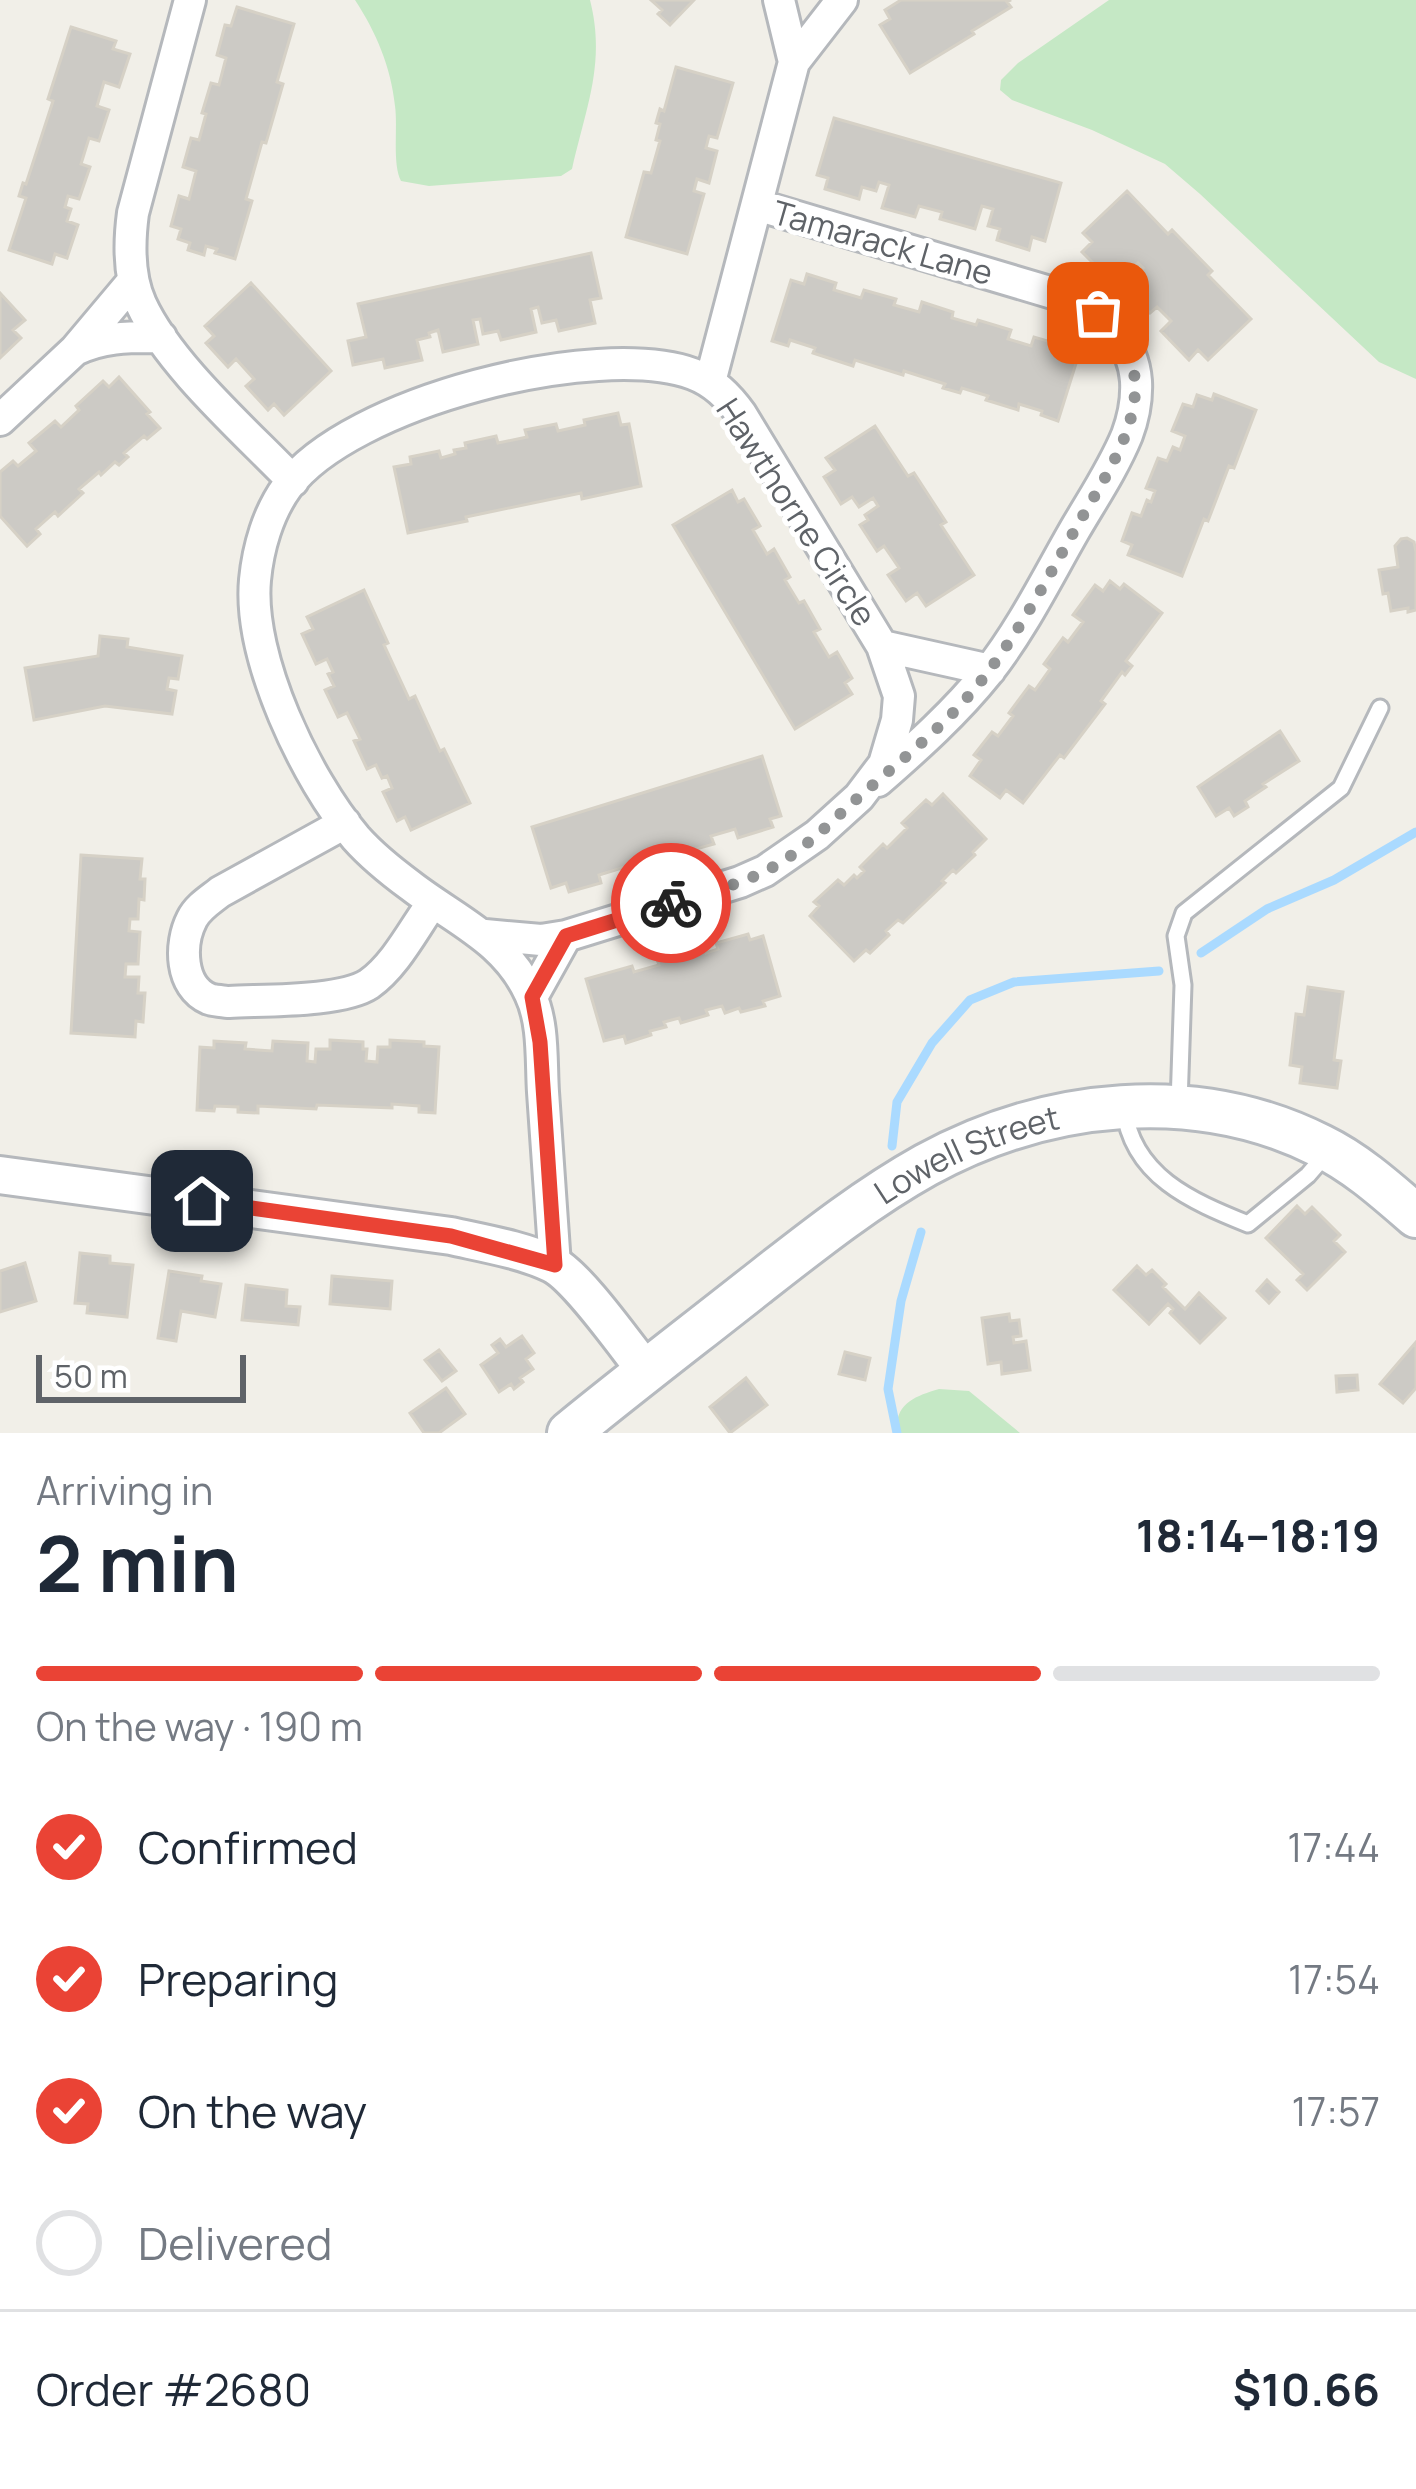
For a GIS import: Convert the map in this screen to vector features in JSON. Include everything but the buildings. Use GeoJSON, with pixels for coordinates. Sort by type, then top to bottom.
{"type":"FeatureCollection","features":[{"type":"Feature","properties":{"kind":"main road","name":"Lowell Street"},"geometry":{"type":"LineString","coordinates":[[569,1433],[837,1222],[930,1162],[1051,1117],[1124,1105],[1230,1113],[1329,1150],[1416,1216]]}},
{"type":"Feature","properties":{"kind":"street"},"geometry":{"type":"LineString","coordinates":[[190,0],[133,213],[129,242],[133,281],[140,303],[179,362],[292,481]]}},
{"type":"Feature","properties":{"kind":"street"},"geometry":{"type":"LineString","coordinates":[[778,0],[794,62]]}},
{"type":"Feature","properties":{"kind":"street"},"geometry":{"type":"LineString","coordinates":[[710,382],[794,62],[842,0]]}},
{"type":"Feature","properties":{"kind":"street","name":"Tamarack Lane"},"geometry":{"type":"LineString","coordinates":[[757,205],[1073,299],[1115,328],[1136,379],[1129,432],[990,670],[913,751],[859,797]]}},
{"type":"Feature","properties":{"kind":"street"},"geometry":{"type":"LineString","coordinates":[[0,420],[74,350],[133,281]]}},
{"type":"Feature","properties":{"kind":"street"},"geometry":{"type":"LineString","coordinates":[[74,350],[95,340],[161,337]]}},
{"type":"Feature","properties":{"kind":"street","name":"Hawthorne Circle"},"geometry":{"type":"LineString","coordinates":[[485,935],[541,940],[566,936],[766,871],[859,797],[884,764],[899,696],[882,646],[741,414],[710,382],[671,368],[570,368],[447,393],[382,418],[330,448],[292,481],[272,513],[260,550],[255,583],[260,643],[276,695],[331,805],[366,848],[433,902],[485,935],[512,962],[532,997],[540,1042],[555,1265]]}},
{"type":"Feature","properties":{"kind":"street"},"geometry":{"type":"LineString","coordinates":[[882,646],[990,670]]}},
{"type":"Feature","properties":{"kind":"street"},"geometry":{"type":"LineString","coordinates":[[345,823],[204,904],[191,920],[184,958],[196,990],[210,1000],[229,1002],[346,994],[365,987],[380,975],[433,902]]}},
{"type":"Feature","properties":{"kind":"street"},"geometry":{"type":"LineString","coordinates":[[532,997],[566,936]]}},
{"type":"Feature","properties":{"kind":"street"},"geometry":{"type":"LineString","coordinates":[[1,1175],[451,1236],[555,1265],[646,1371]]}},
{"type":"Feature","properties":{"kind":"lane"},"geometry":{"type":"LineString","coordinates":[[1178,1107],[1183,986],[1176,936],[1184,914],[1341,788],[1380,708]]}},
{"type":"Feature","properties":{"kind":"lane"},"geometry":{"type":"LineString","coordinates":[[1124,1105],[1126,1130],[1156,1176],[1248,1224],[1329,1150]]}},
{"type":"Feature","properties":{"kind":"green space"},"geometry":{"type":"Polygon","coordinates":[[[355,0],[590,0],[595,65],[572,169],[561,176],[429,186],[401,181],[390,77],[376,37],[355,0]]]}},
{"type":"Feature","properties":{"kind":"green space"},"geometry":{"type":"Polygon","coordinates":[[[1109,0],[1416,0],[1416,379],[1379,362],[1165,164],[1012,100],[1000,90],[1001,80],[1018,63],[1109,0]]]}},
{"type":"Feature","properties":{"kind":"green space"},"geometry":{"type":"Polygon","coordinates":[[[939,1389],[969,1391],[1020,1433],[897,1433],[903,1408],[914,1398],[939,1389]]]}},
{"type":"Feature","properties":{"kind":"waterway"},"geometry":{"type":"LineString","coordinates":[[1201,953],[1267,909],[1334,880],[1416,832]]}},
{"type":"Feature","properties":{"kind":"waterway"},"geometry":{"type":"LineString","coordinates":[[892,1146],[897,1102],[932,1043],[970,1000],[1014,982],[1159,971]]}},
{"type":"Feature","properties":{"kind":"waterway"},"geometry":{"type":"LineString","coordinates":[[897,1433],[888,1389],[901,1301],[921,1232]]}},
{"type":"Feature","properties":{"kind":"way so far"},"geometry":{"type":"LineString","coordinates":[[671,903],[740,882],[786,859],[913,751],[990,670],[1129,432],[1136,379],[1115,328],[1098,313]]}},
{"type":"Feature","properties":{"kind":"route"},"geometry":{"type":"LineString","coordinates":[[202,1201],[451,1236],[555,1265],[540,1042],[532,997],[566,936],[671,903]]}}]}
